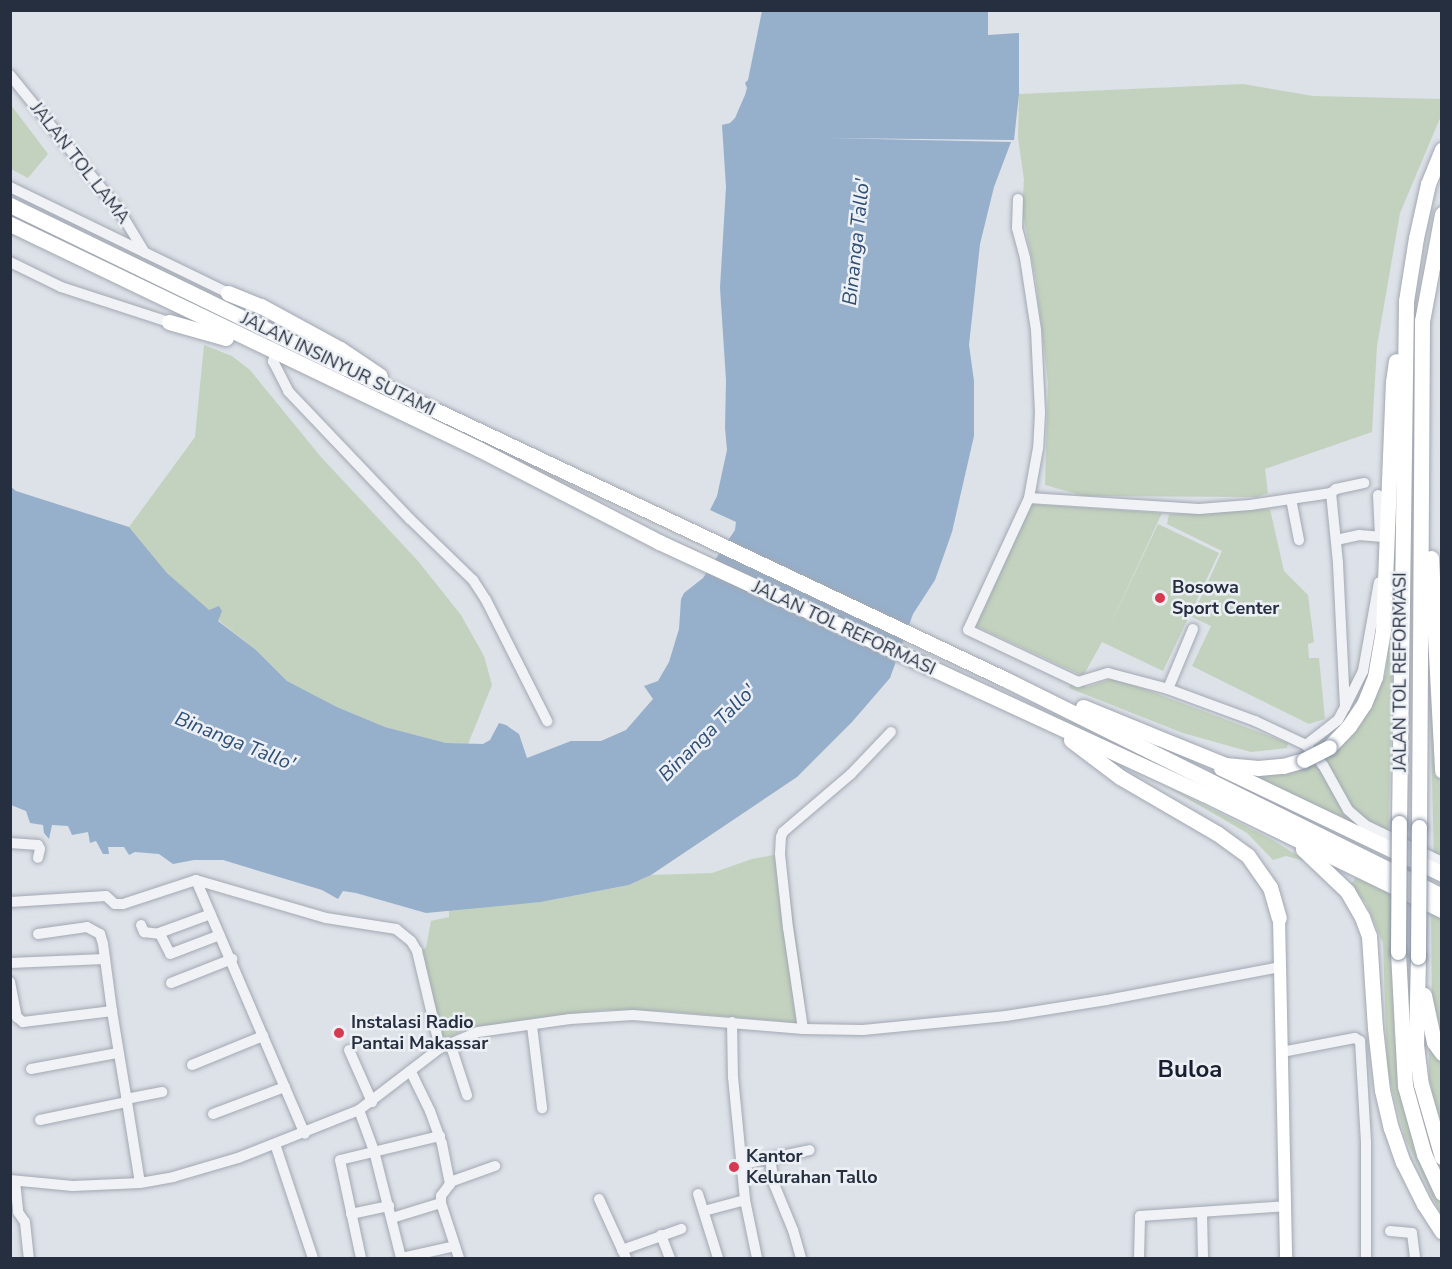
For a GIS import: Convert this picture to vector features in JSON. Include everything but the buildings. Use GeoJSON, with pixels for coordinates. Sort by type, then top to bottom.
{"type":"FeatureCollection","features":[{"type":"Feature","properties":{"kind":"highway","name":"JALAN TOL REFORMASI"},"geometry":{"type":"LineString","coordinates":[[1442,150],[1428,184],[1416,238],[1406,301],[1398,952],[1405,1086],[1424,1154],[1442,1193]]}},
{"type":"Feature","properties":{"kind":"highway","name":"JALAN INSINYUR SUTAMI"},"geometry":{"type":"LineString","coordinates":[[10,205],[419,403],[666,519]]}},
{"type":"Feature","properties":{"kind":"highway","name":"JALAN TOL REFORMASI"},"geometry":{"type":"LineString","coordinates":[[1442,214],[1422,321],[1416,1045],[1421,1084],[1442,1157]]}},
{"type":"Feature","properties":{"kind":"highway","name":"JALAN INSINYUR SUTAMI"},"geometry":{"type":"LineString","coordinates":[[10,224],[270,351],[479,449],[658,542]]}},
{"type":"Feature","properties":{"kind":"highway"},"geometry":{"type":"LineString","coordinates":[[228,293],[261,306],[340,349],[419,403]]}},
{"type":"Feature","properties":{"kind":"highway"},"geometry":{"type":"LineString","coordinates":[[1186,751],[1225,765],[1258,768],[1283,766],[1305,752],[1329,747],[1349,726],[1364,704],[1375,677],[1383,630],[1393,382],[1406,301]]}},
{"type":"Feature","properties":{"kind":"highway"},"geometry":{"type":"LineString","coordinates":[[1422,321],[1435,676],[1442,771]]}},
{"type":"Feature","properties":{"kind":"highway"},"geometry":{"type":"LineString","coordinates":[[169,322],[270,351]]}},
{"type":"Feature","properties":{"kind":"highway","name":"JALAN TOL REFORMASI"},"geometry":{"type":"LineString","coordinates":[[666,519],[1007,680]]}},
{"type":"Feature","properties":{"kind":"highway","name":"JALAN TOL REFORMASI"},"geometry":{"type":"LineString","coordinates":[[658,542],[1030,715]]}},
{"type":"Feature","properties":{"kind":"highway"},"geometry":{"type":"LineString","coordinates":[[1007,680],[1048,692],[1186,751],[1410,859],[1442,872]]}},
{"type":"Feature","properties":{"kind":"highway"},"geometry":{"type":"LineString","coordinates":[[1007,680],[1442,896]]}},
{"type":"Feature","properties":{"kind":"highway"},"geometry":{"type":"LineString","coordinates":[[1030,715],[1081,737],[1442,910]]}},
{"type":"Feature","properties":{"kind":"highway"},"geometry":{"type":"LineString","coordinates":[[1030,715],[1077,744],[1120,777],[1218,834],[1248,856],[1270,887],[1279,918]]}},
{"type":"Feature","properties":{"kind":"highway"},"geometry":{"type":"LineString","coordinates":[[1287,835],[1328,870],[1347,891],[1362,917],[1369,936],[1382,1090],[1391,1128],[1403,1162],[1424,1204],[1442,1232]]}},
{"type":"Feature","properties":{"kind":"highway"},"geometry":{"type":"LineString","coordinates":[[1418,960],[1427,1017],[1434,1042],[1442,1053]]}},
{"type":"Feature","properties":{"kind":"main road"},"geometry":{"type":"LineString","coordinates":[[1279,918],[1286,1258]]}},
{"type":"Feature","properties":{"kind":"street","name":"JALAN TOL LAMA"},"geometry":{"type":"LineString","coordinates":[[10,75],[119,210],[145,254]]}},
{"type":"Feature","properties":{"kind":"street"},"geometry":{"type":"LineString","coordinates":[[10,187],[228,293]]}},
{"type":"Feature","properties":{"kind":"street"},"geometry":{"type":"LineString","coordinates":[[1018,199],[1017,228],[1025,258],[1036,330],[1040,396],[1038,448],[1029,498],[968,630],[1078,682],[1108,673],[1168,688],[1255,721],[1323,765],[1348,810],[1365,825],[1442,862]]}},
{"type":"Feature","properties":{"kind":"street"},"geometry":{"type":"LineString","coordinates":[[10,262],[61,287],[169,322]]}},
{"type":"Feature","properties":{"kind":"street"},"geometry":{"type":"LineString","coordinates":[[270,351],[276,371],[288,391],[410,519],[472,580],[490,607],[547,721]]}},
{"type":"Feature","properties":{"kind":"street"},"geometry":{"type":"LineString","coordinates":[[1029,498],[1199,509],[1250,505],[1331,493],[1336,489],[1364,483]]}},
{"type":"Feature","properties":{"kind":"street"},"geometry":{"type":"LineString","coordinates":[[1331,493],[1336,540],[1345,707]]}},
{"type":"Feature","properties":{"kind":"street"},"geometry":{"type":"LineString","coordinates":[[1305,752],[1338,720],[1357,686],[1366,658],[1379,585],[1378,495]]}},
{"type":"Feature","properties":{"kind":"street"},"geometry":{"type":"LineString","coordinates":[[1291,499],[1299,540]]}},
{"type":"Feature","properties":{"kind":"street"},"geometry":{"type":"LineString","coordinates":[[1336,540],[1359,535],[1380,537]]}},
{"type":"Feature","properties":{"kind":"street"},"geometry":{"type":"LineString","coordinates":[[1168,688],[1193,629]]}},
{"type":"Feature","properties":{"kind":"street"},"geometry":{"type":"LineString","coordinates":[[803,1029],[788,928],[780,854],[781,837],[783,832],[851,774],[891,732]]}},
{"type":"Feature","properties":{"kind":"street"},"geometry":{"type":"LineString","coordinates":[[10,843],[38,845],[40,849],[38,858]]}},
{"type":"Feature","properties":{"kind":"street"},"geometry":{"type":"LineString","coordinates":[[10,902],[106,896],[114,904],[123,904],[196,880],[326,918],[396,929],[411,941],[417,951],[445,1045],[467,1095]]}},
{"type":"Feature","properties":{"kind":"street"},"geometry":{"type":"LineString","coordinates":[[196,880],[232,959],[305,1134]]}},
{"type":"Feature","properties":{"kind":"street"},"geometry":{"type":"LineString","coordinates":[[141,925],[144,931],[159,933],[211,914]]}},
{"type":"Feature","properties":{"kind":"street"},"geometry":{"type":"LineString","coordinates":[[38,934],[91,927],[102,938],[117,1053],[140,1183]]}},
{"type":"Feature","properties":{"kind":"street"},"geometry":{"type":"LineString","coordinates":[[159,933],[170,954],[220,935]]}},
{"type":"Feature","properties":{"kind":"street"},"geometry":{"type":"LineString","coordinates":[[10,963],[105,958]]}},
{"type":"Feature","properties":{"kind":"street"},"geometry":{"type":"LineString","coordinates":[[171,983],[232,959]]}},
{"type":"Feature","properties":{"kind":"street"},"geometry":{"type":"LineString","coordinates":[[29,1258],[25,1222],[18,1212],[13,1180],[73,1186],[140,1183],[201,1170],[305,1134],[359,1110],[445,1045],[478,1032],[570,1019],[633,1015],[803,1029],[863,1030],[1006,1016],[1141,995],[1280,967]]}},
{"type":"Feature","properties":{"kind":"street"},"geometry":{"type":"LineString","coordinates":[[10,982],[16,1017],[23,1022],[112,1011]]}},
{"type":"Feature","properties":{"kind":"street"},"geometry":{"type":"LineString","coordinates":[[732,1022],[733,1077],[746,1200],[757,1258]]}},
{"type":"Feature","properties":{"kind":"street"},"geometry":{"type":"LineString","coordinates":[[532,1026],[542,1108]]}},
{"type":"Feature","properties":{"kind":"street"},"geometry":{"type":"LineString","coordinates":[[192,1065],[263,1036]]}},
{"type":"Feature","properties":{"kind":"street"},"geometry":{"type":"LineString","coordinates":[[1281,1052],[1354,1038],[1360,1041],[1366,1143],[1366,1258]]}},
{"type":"Feature","properties":{"kind":"street"},"geometry":{"type":"LineString","coordinates":[[349,1050],[372,1102]]}},
{"type":"Feature","properties":{"kind":"street"},"geometry":{"type":"LineString","coordinates":[[31,1069],[117,1053]]}},
{"type":"Feature","properties":{"kind":"street"},"geometry":{"type":"LineString","coordinates":[[411,1072],[440,1136],[450,1182]]}},
{"type":"Feature","properties":{"kind":"street"},"geometry":{"type":"LineString","coordinates":[[213,1114],[285,1087]]}},
{"type":"Feature","properties":{"kind":"street"},"geometry":{"type":"LineString","coordinates":[[40,1120],[162,1092]]}},
{"type":"Feature","properties":{"kind":"street"},"geometry":{"type":"LineString","coordinates":[[359,1110],[374,1151],[402,1258],[455,1246]]}},
{"type":"Feature","properties":{"kind":"street"},"geometry":{"type":"LineString","coordinates":[[361,1258],[340,1160],[440,1136]]}},
{"type":"Feature","properties":{"kind":"street"},"geometry":{"type":"LineString","coordinates":[[275,1144],[313,1258]]}},
{"type":"Feature","properties":{"kind":"street"},"geometry":{"type":"LineString","coordinates":[[743,1164],[810,1150]]}},
{"type":"Feature","properties":{"kind":"street"},"geometry":{"type":"LineString","coordinates":[[770,1158],[774,1184],[793,1230],[801,1258]]}},
{"type":"Feature","properties":{"kind":"street"},"geometry":{"type":"LineString","coordinates":[[459,1258],[441,1203],[441,1196],[450,1182],[495,1166]]}},
{"type":"Feature","properties":{"kind":"street"},"geometry":{"type":"LineString","coordinates":[[698,1194],[718,1258]]}},
{"type":"Feature","properties":{"kind":"street"},"geometry":{"type":"LineString","coordinates":[[599,1199],[624,1254],[662,1235],[681,1229]]}},
{"type":"Feature","properties":{"kind":"street"},"geometry":{"type":"LineString","coordinates":[[704,1211],[746,1200]]}},
{"type":"Feature","properties":{"kind":"street"},"geometry":{"type":"LineString","coordinates":[[392,1218],[441,1203]]}},
{"type":"Feature","properties":{"kind":"street"},"geometry":{"type":"LineString","coordinates":[[351,1214],[389,1206]]}},
{"type":"Feature","properties":{"kind":"street"},"geometry":{"type":"LineString","coordinates":[[1139,1258],[1140,1216],[1285,1206]]}},
{"type":"Feature","properties":{"kind":"street"},"geometry":{"type":"LineString","coordinates":[[1202,1213],[1203,1258]]}},
{"type":"Feature","properties":{"kind":"street"},"geometry":{"type":"LineString","coordinates":[[1390,1231],[1412,1233],[1415,1258]]}},
{"type":"Feature","properties":{"kind":"street"},"geometry":{"type":"LineString","coordinates":[[662,1235],[670,1258]]}},
{"type":"Feature","properties":{"kind":"green space"},"geometry":{"type":"Polygon","coordinates":[[[1243,84],[1313,96],[1441,99],[1441,116],[1400,213],[1377,346],[1372,432],[1265,469],[1268,493],[1257,497],[1084,496],[1045,485],[1048,383],[1036,280],[1022,211],[1024,179],[1018,138],[1019,94],[1243,84]]]}},
{"type":"Feature","properties":{"kind":"green space"},"geometry":{"type":"Polygon","coordinates":[[[11,105],[48,154],[28,178],[11,169],[11,105]]]}},
{"type":"Feature","properties":{"kind":"green space"},"geometry":{"type":"Polygon","coordinates":[[[204,345],[232,356],[250,370],[321,457],[418,561],[461,615],[484,656],[492,685],[468,744],[446,743],[385,727],[337,707],[287,681],[256,650],[218,620],[167,573],[129,527],[195,437],[204,345]]]}},
{"type":"Feature","properties":{"kind":"green space"},"geometry":{"type":"Polygon","coordinates":[[[1032,504],[1162,513],[1106,634],[1158,524],[1219,553],[1163,671],[1102,642],[1083,676],[976,626],[1032,504]]]}},
{"type":"Feature","properties":{"kind":"green space"},"geometry":{"type":"Polygon","coordinates":[[[1270,509],[1284,571],[1308,595],[1314,642],[1308,644],[1309,658],[1319,658],[1325,719],[1309,724],[1192,666],[1211,626],[1192,617],[1222,551],[1167,524],[1169,514],[1270,509]]]}},
{"type":"Feature","properties":{"kind":"green space"},"geometry":{"type":"Polygon","coordinates":[[[1395,572],[1388,846],[1247,772],[1276,773],[1316,765],[1334,752],[1361,725],[1386,674],[1395,572]]]}},
{"type":"Feature","properties":{"kind":"green space"},"geometry":{"type":"Polygon","coordinates":[[[1429,657],[1441,797],[1441,859],[1434,858],[1429,657]]]}},
{"type":"Feature","properties":{"kind":"green space"},"geometry":{"type":"Polygon","coordinates":[[[1115,678],[1288,743],[1287,748],[1251,752],[1183,733],[1069,688],[1071,683],[1088,687],[1115,678]]]}},
{"type":"Feature","properties":{"kind":"green space"},"geometry":{"type":"Polygon","coordinates":[[[1166,786],[1271,839],[1308,862],[1286,856],[1273,860],[1247,833],[1166,786]]]}},
{"type":"Feature","properties":{"kind":"green space"},"geometry":{"type":"Polygon","coordinates":[[[784,853],[805,999],[805,1020],[798,1023],[663,1011],[603,1010],[465,1030],[441,1041],[422,950],[426,948],[431,921],[449,917],[449,909],[541,902],[629,885],[651,875],[712,873],[752,859],[784,853]]]}},
{"type":"Feature","properties":{"kind":"green space"},"geometry":{"type":"Polygon","coordinates":[[[1357,876],[1393,892],[1394,1034],[1401,1089],[1416,1151],[1441,1201],[1441,1215],[1405,1138],[1393,1093],[1387,1067],[1383,943],[1366,903],[1350,886],[1357,876]]]}},
{"type":"Feature","properties":{"kind":"green space"},"geometry":{"type":"Polygon","coordinates":[[[1431,912],[1441,917],[1441,1048],[1432,1014],[1431,912]]]}},
{"type":"Feature","properties":{"kind":"green space"},"geometry":{"type":"Polygon","coordinates":[[[1429,1045],[1441,1063],[1441,1135],[1429,1077],[1429,1045]]]}},
{"type":"Feature","properties":{"kind":"water","name":"Binanga Tallo'"},"geometry":{"type":"Polygon","coordinates":[[[762,11],[988,11],[988,35],[1019,33],[1019,94],[1014,140],[829,138],[1011,142],[994,187],[980,244],[969,345],[974,381],[974,436],[952,532],[935,580],[913,614],[890,678],[852,722],[797,777],[651,875],[629,885],[541,902],[426,913],[356,893],[343,891],[338,899],[322,890],[223,860],[194,860],[173,864],[159,854],[135,852],[129,855],[124,847],[108,847],[109,854],[103,854],[96,841],[90,843],[88,832],[72,835],[68,826],[52,825],[49,839],[44,833],[43,825],[30,823],[26,811],[11,805],[10,486],[16,491],[129,527],[167,573],[209,610],[219,606],[222,611],[218,621],[256,650],[287,681],[337,707],[385,727],[446,743],[483,744],[490,740],[499,723],[519,734],[527,758],[571,741],[601,741],[626,730],[653,699],[644,686],[658,681],[669,662],[679,629],[681,599],[684,593],[703,578],[735,530],[736,522],[710,510],[717,496],[727,450],[726,380],[720,288],[726,187],[722,125],[730,123],[735,118],[745,95],[747,88],[745,83],[748,80],[762,11]]]}},
{"type":"Feature","properties":{"kind":"place","name":"Bosowa Sport Center"},"geometry":{"type":"Point","coordinates":[1160,598]}},
{"type":"Feature","properties":{"kind":"place","name":"Instalasi Radio Pantai Makassar"},"geometry":{"type":"Point","coordinates":[339,1033]}},
{"type":"Feature","properties":{"kind":"place","name":"Kantor Kelurahan Tallo"},"geometry":{"type":"Point","coordinates":[734,1167]}},
{"type":"Feature","properties":{"kind":"district","name":"Buloa"},"geometry":{"type":"Point","coordinates":[1190,1070]}}]}
